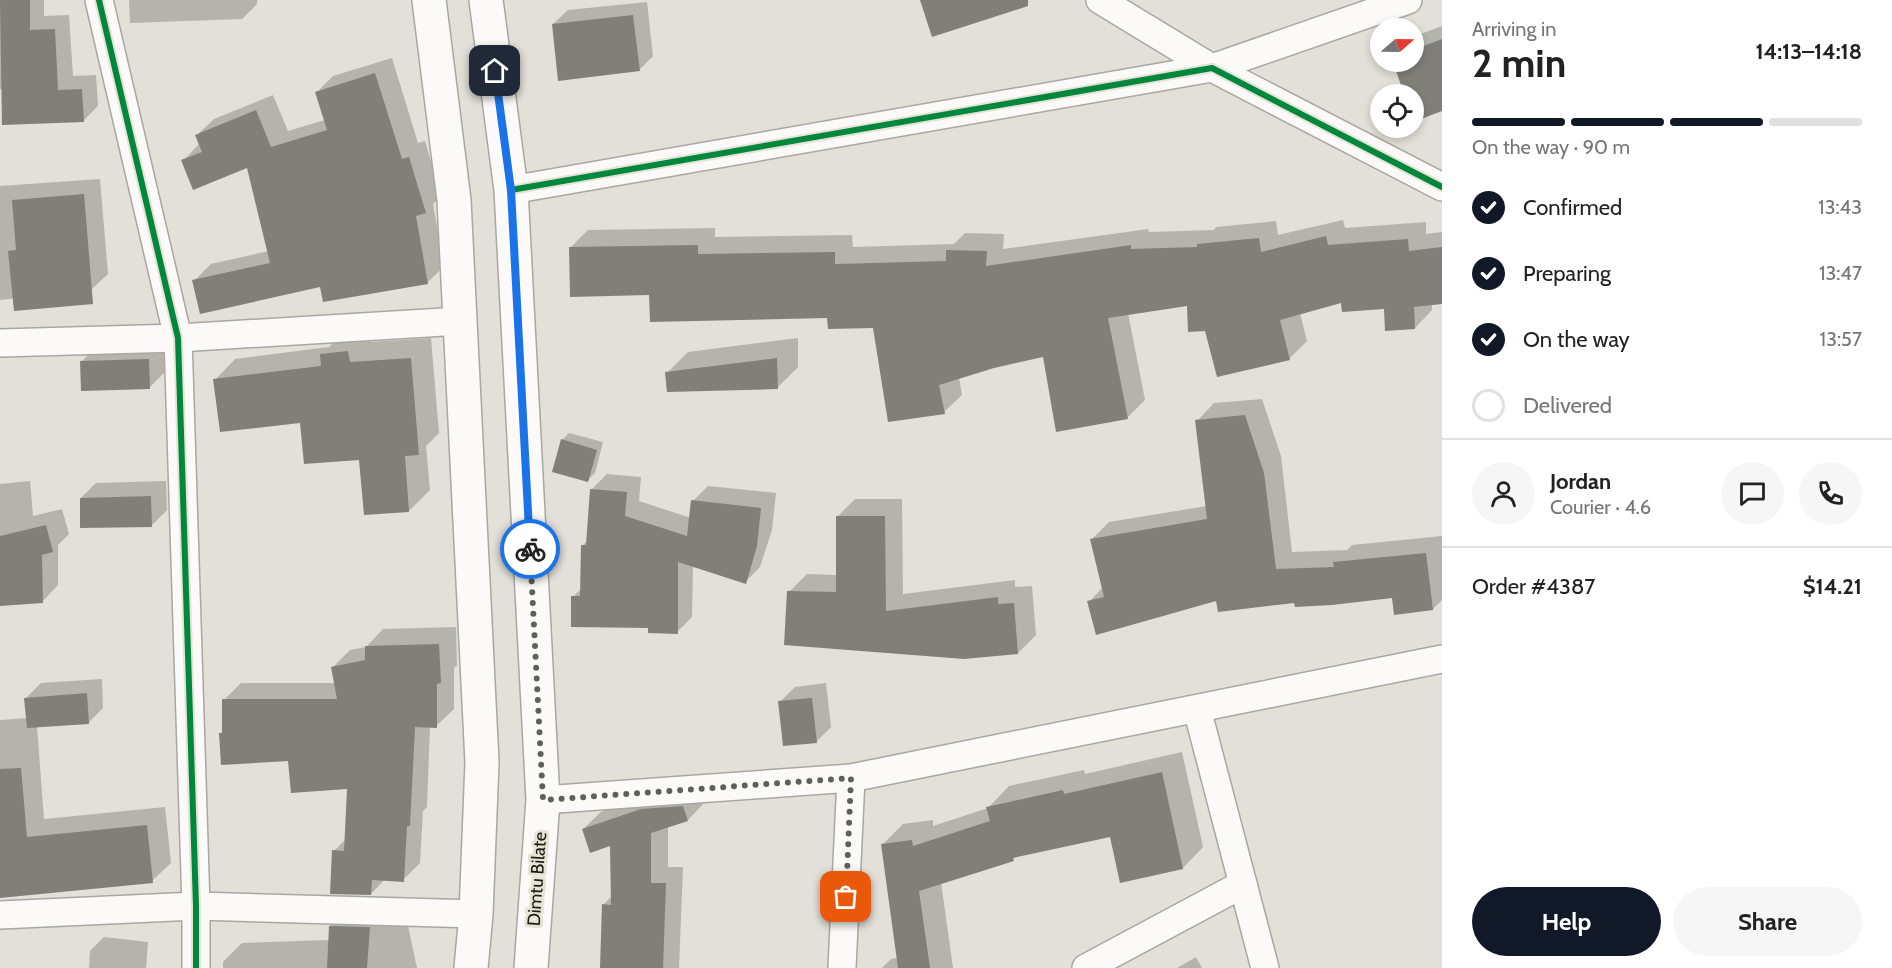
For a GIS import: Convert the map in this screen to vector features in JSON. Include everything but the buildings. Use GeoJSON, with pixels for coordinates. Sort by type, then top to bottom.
{"type":"FeatureCollection","features":[{"type":"Feature","properties":{"kind":"main road"},"geometry":{"type":"LineString","coordinates":[[429,0],[454,200],[482,762],[476,914],[471,968]]}},
{"type":"Feature","properties":{"kind":"main road","name":"Dimtu Bilate"},"geometry":{"type":"LineString","coordinates":[[486,0],[511,190],[543,800],[531,968]]}},
{"type":"Feature","properties":{"kind":"street"},"geometry":{"type":"LineString","coordinates":[[99,0],[178,338],[196,968]]}},
{"type":"Feature","properties":{"kind":"street"},"geometry":{"type":"LineString","coordinates":[[1100,0],[1212,68],[1442,187]]}},
{"type":"Feature","properties":{"kind":"street"},"geometry":{"type":"LineString","coordinates":[[511,190],[1212,68],[1408,0]]}},
{"type":"Feature","properties":{"kind":"street"},"geometry":{"type":"LineString","coordinates":[[0,343],[178,338],[460,321]]}},
{"type":"Feature","properties":{"kind":"street"},"geometry":{"type":"LineString","coordinates":[[543,800],[851,778],[1442,659]]}},
{"type":"Feature","properties":{"kind":"street"},"geometry":{"type":"LineString","coordinates":[[1197,709],[1264,968]]}},
{"type":"Feature","properties":{"kind":"street"},"geometry":{"type":"LineString","coordinates":[[842,968],[851,778]]}},
{"type":"Feature","properties":{"kind":"street"},"geometry":{"type":"LineString","coordinates":[[1086,968],[1243,884]]}},
{"type":"Feature","properties":{"kind":"street"},"geometry":{"type":"LineString","coordinates":[[0,915],[196,906],[476,914]]}},
{"type":"Feature","properties":{"kind":"cycle path"},"geometry":{"type":"LineString","coordinates":[[99,0],[178,338],[196,968]]}},
{"type":"Feature","properties":{"kind":"cycle path"},"geometry":{"type":"LineString","coordinates":[[511,190],[1212,68],[1442,187]]}},
{"type":"Feature","properties":{"kind":"way so far"},"geometry":{"type":"LineString","coordinates":[[530,549],[543,800],[851,778],[846,897]]}},
{"type":"Feature","properties":{"kind":"route"},"geometry":{"type":"LineString","coordinates":[[495,71],[511,190],[530,549]]}}]}
